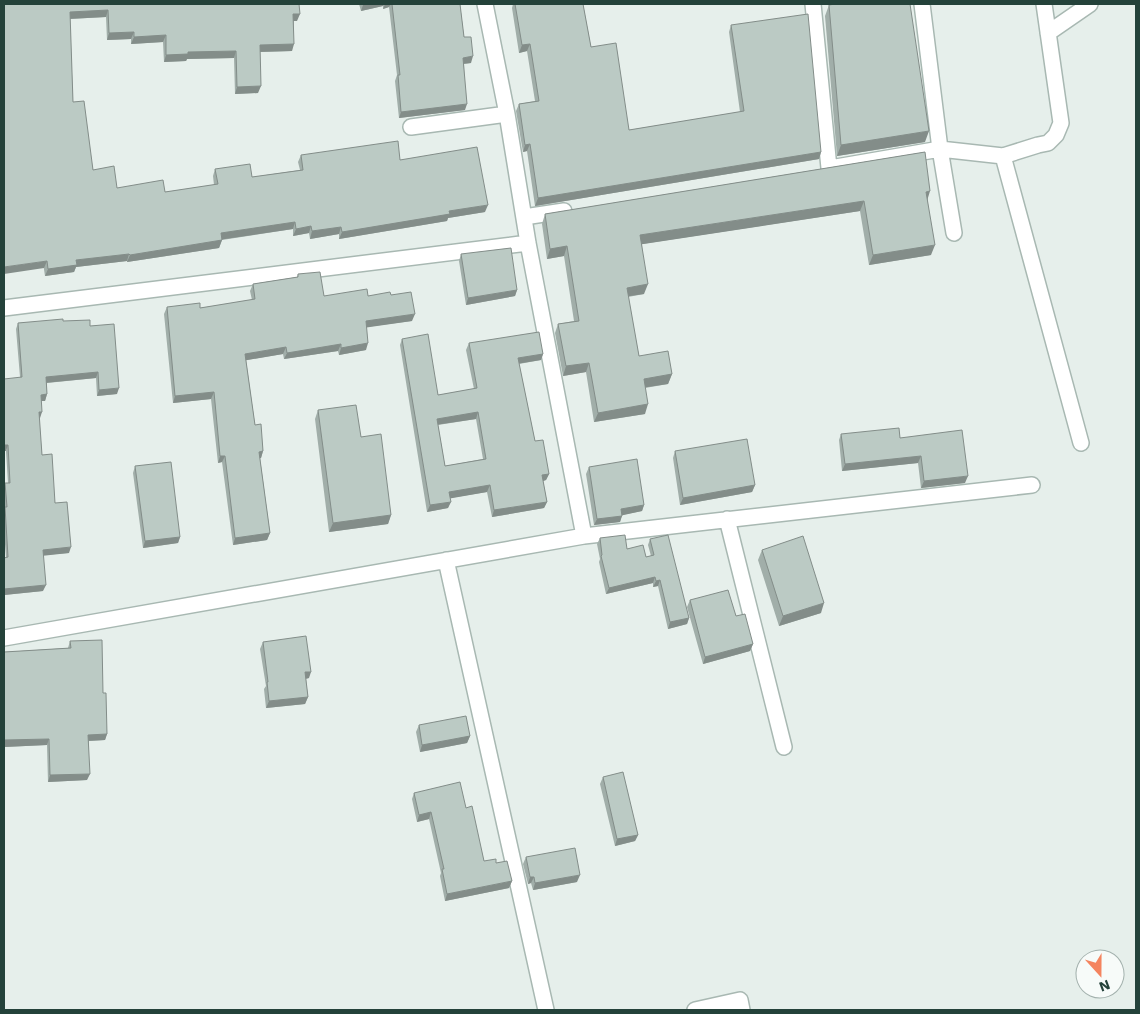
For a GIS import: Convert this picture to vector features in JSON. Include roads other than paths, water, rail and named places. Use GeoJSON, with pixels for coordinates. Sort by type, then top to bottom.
{"type":"FeatureCollection","features":[{"type":"Feature","properties":{"kind":"street"},"geometry":{"type":"LineString","coordinates":[[485,4],[507,114],[528,243],[584,536]]}},
{"type":"Feature","properties":{"kind":"street"},"geometry":{"type":"LineString","coordinates":[[813,4],[829,168]]}},
{"type":"Feature","properties":{"kind":"street"},"geometry":{"type":"LineString","coordinates":[[922,4],[940,149],[954,233]]}},
{"type":"Feature","properties":{"kind":"street"},"geometry":{"type":"LineString","coordinates":[[810,171],[940,149],[1003,156],[1048,143],[1056,135],[1062,123],[1044,4]]}},
{"type":"Feature","properties":{"kind":"street"},"geometry":{"type":"LineString","coordinates":[[1048,33],[1090,4]]}},
{"type":"Feature","properties":{"kind":"street"},"geometry":{"type":"LineString","coordinates":[[412,127],[507,114]]}},
{"type":"Feature","properties":{"kind":"street"},"geometry":{"type":"LineString","coordinates":[[1003,156],[1081,443]]}},
{"type":"Feature","properties":{"kind":"street"},"geometry":{"type":"LineString","coordinates":[[524,217],[580,209]]}},
{"type":"Feature","properties":{"kind":"street"},"geometry":{"type":"LineString","coordinates":[[4,308],[528,243]]}},
{"type":"Feature","properties":{"kind":"street"},"geometry":{"type":"LineString","coordinates":[[4,638],[584,536],[1032,485]]}},
{"type":"Feature","properties":{"kind":"street"},"geometry":{"type":"LineString","coordinates":[[727,519],[784,747]]}},
{"type":"Feature","properties":{"kind":"street"},"geometry":{"type":"LineString","coordinates":[[446,560],[546,1010]]}},
{"type":"Feature","properties":{"kind":"street"},"geometry":{"type":"LineString","coordinates":[[695,1010],[740,1000],[742,1010]]}}]}
